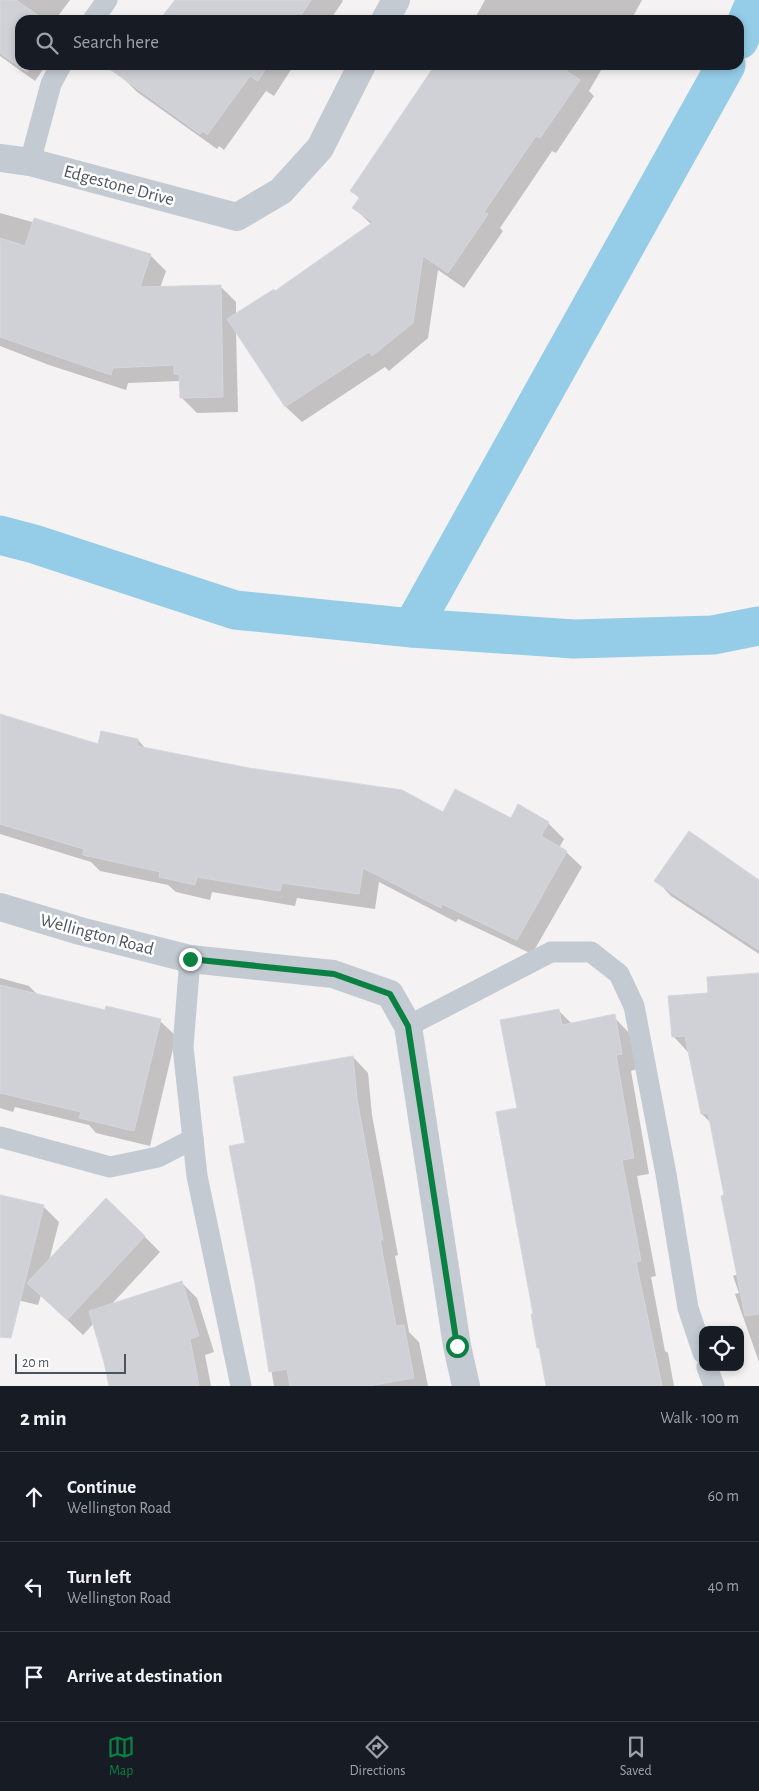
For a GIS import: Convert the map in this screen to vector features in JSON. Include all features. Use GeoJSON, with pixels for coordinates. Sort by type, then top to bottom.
{"type":"FeatureCollection","features":[{"type":"Feature","properties":{"kind":"street"},"geometry":{"type":"LineString","coordinates":[[388,15],[396,0]]}},
{"type":"Feature","properties":{"kind":"street","name":"Edgestone Drive"},"geometry":{"type":"LineString","coordinates":[[0,158],[30,162],[237,217],[281,191],[320,148],[359,70]]}},
{"type":"Feature","properties":{"kind":"street","name":"Wellington Road"},"geometry":{"type":"LineString","coordinates":[[0,907],[80,931],[190,959],[334,974],[390,994],[408,1026],[457,1346],[466,1386]]}},
{"type":"Feature","properties":{"kind":"lane"},"geometry":{"type":"LineString","coordinates":[[96,15],[107,0]]}},
{"type":"Feature","properties":{"kind":"lane"},"geometry":{"type":"LineString","coordinates":[[30,162],[51,84],[58,70]]}},
{"type":"Feature","properties":{"kind":"lane"},"geometry":{"type":"LineString","coordinates":[[408,1026],[551,952],[591,952],[620,974],[634,1006],[666,1174],[688,1308],[699,1341]]}},
{"type":"Feature","properties":{"kind":"lane"},"geometry":{"type":"LineString","coordinates":[[190,959],[183,1047],[197,1176],[241,1386]]}},
{"type":"Feature","properties":{"kind":"lane"},"geometry":{"type":"LineString","coordinates":[[0,1137],[110,1167],[158,1157],[193,1139]]}},
{"type":"Feature","properties":{"kind":"lane"},"geometry":{"type":"LineString","coordinates":[[709,1371],[714,1386]]}},
{"type":"Feature","properties":{"kind":"building"},"geometry":{"type":"Polygon","coordinates":[[[0,0],[16,0],[38,15],[15,15],[15,64],[0,53],[0,0]]]}},
{"type":"Feature","properties":{"kind":"building"},"geometry":{"type":"Polygon","coordinates":[[[175,0],[311,0],[301,15],[163,15],[175,0]]]}},
{"type":"Feature","properties":{"kind":"building"},"geometry":{"type":"Polygon","coordinates":[[[111,70],[265,70],[258,81],[250,76],[207,135],[203,131],[200,134],[111,70]]]}},
{"type":"Feature","properties":{"kind":"building"},"geometry":{"type":"Polygon","coordinates":[[[432,70],[565,70],[580,80],[540,138],[536,136],[484,212],[488,214],[448,273],[423,256],[413,323],[372,356],[369,352],[285,407],[227,319],[274,289],[275,291],[373,222],[352,208],[360,197],[350,191],[432,70]]]}},
{"type":"Feature","properties":{"kind":"building"},"geometry":{"type":"Polygon","coordinates":[[[34,218],[151,254],[140,287],[221,285],[223,397],[180,398],[179,374],[174,374],[174,365],[113,368],[111,375],[0,337],[0,238],[25,246],[34,218]]]}},
{"type":"Feature","properties":{"kind":"building"},"geometry":{"type":"Polygon","coordinates":[[[0,714],[98,744],[101,731],[138,739],[137,746],[249,768],[402,790],[443,812],[455,789],[511,818],[518,804],[549,822],[541,836],[567,851],[517,940],[442,904],[441,908],[363,868],[359,894],[282,883],[280,891],[197,877],[195,885],[159,877],[160,872],[83,855],[84,849],[0,824],[0,714]]]}},
{"type":"Feature","properties":{"kind":"building"},"geometry":{"type":"Polygon","coordinates":[[[689,831],[759,880],[759,950],[654,881],[689,831]]]}},
{"type":"Feature","properties":{"kind":"building"},"geometry":{"type":"Polygon","coordinates":[[[759,973],[759,1314],[745,1316],[721,1196],[724,1195],[708,1113],[701,1114],[685,1036],[672,1037],[668,996],[708,993],[707,977],[759,973]]]}},
{"type":"Feature","properties":{"kind":"building"},"geometry":{"type":"Polygon","coordinates":[[[0,985],[105,1010],[106,1006],[161,1019],[134,1131],[79,1118],[81,1112],[0,1093],[0,985]]]}},
{"type":"Feature","properties":{"kind":"building"},"geometry":{"type":"Polygon","coordinates":[[[559,1009],[562,1025],[615,1014],[622,1054],[616,1055],[634,1158],[622,1160],[641,1261],[636,1262],[662,1386],[546,1386],[539,1348],[537,1348],[531,1314],[533,1314],[496,1112],[517,1108],[500,1020],[559,1009]]]}},
{"type":"Feature","properties":{"kind":"building"},"geometry":{"type":"Polygon","coordinates":[[[353,1056],[357,1099],[383,1240],[380,1240],[396,1326],[404,1325],[414,1378],[368,1386],[290,1386],[287,1369],[269,1372],[255,1284],[229,1146],[245,1143],[233,1077],[353,1056]]]}},
{"type":"Feature","properties":{"kind":"building"},"geometry":{"type":"Polygon","coordinates":[[[0,1195],[44,1205],[11,1338],[0,1337],[0,1195]]]}},
{"type":"Feature","properties":{"kind":"building"},"geometry":{"type":"Polygon","coordinates":[[[106,1198],[145,1236],[67,1320],[27,1283],[106,1198]]]}},
{"type":"Feature","properties":{"kind":"building"},"geometry":{"type":"Polygon","coordinates":[[[182,1281],[199,1336],[190,1339],[199,1386],[109,1386],[89,1311],[182,1281]]]}},
{"type":"Feature","properties":{"kind":"waterway"},"geometry":{"type":"LineString","coordinates":[[744,28],[756,0]]}},
{"type":"Feature","properties":{"kind":"waterway"},"geometry":{"type":"LineString","coordinates":[[412,628],[723,70]]}},
{"type":"Feature","properties":{"kind":"waterway"},"geometry":{"type":"LineString","coordinates":[[0,535],[34,544],[235,610],[412,628],[574,639],[713,635],[759,626]]}},
{"type":"Feature","properties":{"kind":"route"},"geometry":{"type":"LineString","coordinates":[[190,959],[334,974],[390,994],[408,1026],[457,1346]]}}]}
